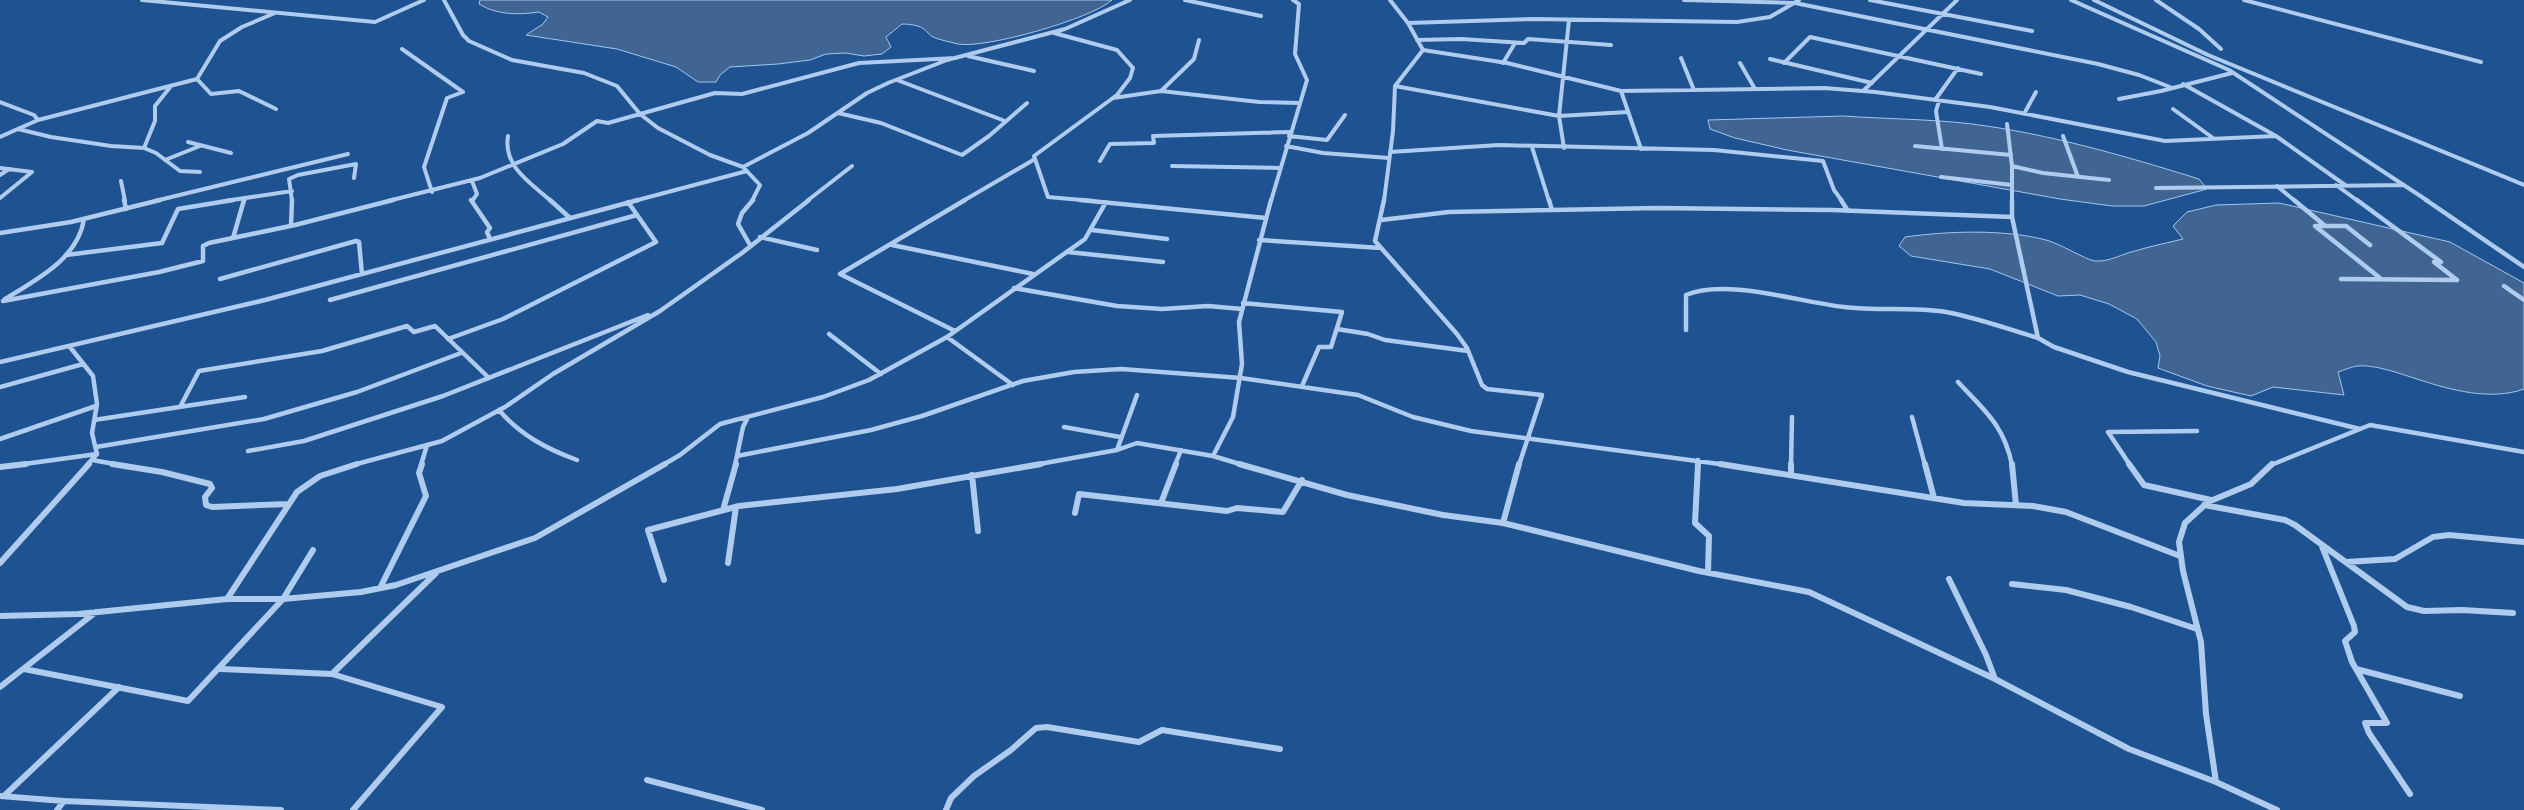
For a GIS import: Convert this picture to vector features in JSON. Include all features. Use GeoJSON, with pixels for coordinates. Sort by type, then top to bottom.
{"type":"FeatureCollection","features":[{"type":"Feature","properties":{"kind":"street"},"geometry":{"type":"LineString","coordinates":[[142,0],[375,22],[424,0]]}},
{"type":"Feature","properties":{"kind":"street"},"geometry":{"type":"LineString","coordinates":[[444,0],[463,35],[469,41],[512,60],[595,76],[617,86],[640,114],[658,128],[710,155],[745,169],[760,185],[756,198],[742,213],[738,224],[750,245]]}},
{"type":"Feature","properties":{"kind":"street"},"geometry":{"type":"LineString","coordinates":[[0,362],[70,347],[362,274],[745,169],[808,132],[867,93],[956,58],[1054,33],[1130,0]]}},
{"type":"Feature","properties":{"kind":"street"},"geometry":{"type":"LineString","coordinates":[[1185,0],[1261,16]]}},
{"type":"Feature","properties":{"kind":"street"},"geometry":{"type":"LineString","coordinates":[[1213,456],[1233,417],[1240,378],[1239,322],[1279,168],[1308,80],[1295,54],[1299,4],[1293,0]]}},
{"type":"Feature","properties":{"kind":"street"},"geometry":{"type":"LineString","coordinates":[[1390,0],[1408,23],[1423,50],[1504,63],[1621,91],[1824,88],[1937,100],[2156,139],[2276,136]]}},
{"type":"Feature","properties":{"kind":"street"},"geometry":{"type":"LineString","coordinates":[[1684,0],[1795,3],[2106,66],[2140,74],[2170,87]]}},
{"type":"Feature","properties":{"kind":"street"},"geometry":{"type":"LineString","coordinates":[[1408,23],[1486,20],[1745,22],[1780,15],[1799,0]]}},
{"type":"Feature","properties":{"kind":"street"},"geometry":{"type":"LineString","coordinates":[[1870,0],[2032,31]]}},
{"type":"Feature","properties":{"kind":"street"},"geometry":{"type":"LineString","coordinates":[[1951,0],[1957,1]]}},
{"type":"Feature","properties":{"kind":"street"},"geometry":{"type":"LineString","coordinates":[[2071,0],[2230,71],[2404,185],[2524,267]]}},
{"type":"Feature","properties":{"kind":"street"},"geometry":{"type":"LineString","coordinates":[[2095,0],[2240,69],[2258,74],[2524,185]]}},
{"type":"Feature","properties":{"kind":"street"},"geometry":{"type":"LineString","coordinates":[[2156,0],[2199,29],[2220,49]]}},
{"type":"Feature","properties":{"kind":"street"},"geometry":{"type":"LineString","coordinates":[[2244,0],[2481,62]]}},
{"type":"Feature","properties":{"kind":"street"},"geometry":{"type":"LineString","coordinates":[[1863,91],[1957,1]]}},
{"type":"Feature","properties":{"kind":"street"},"geometry":{"type":"LineString","coordinates":[[0,137],[38,120],[197,79],[206,68],[213,49],[224,36],[276,13]]}},
{"type":"Feature","properties":{"kind":"street"},"geometry":{"type":"LineString","coordinates":[[1564,148],[1559,116],[1565,77],[1569,20]]}},
{"type":"Feature","properties":{"kind":"street"},"geometry":{"type":"LineString","coordinates":[[1054,33],[1117,50],[1134,68],[1133,74],[1113,98],[1034,156],[1048,196],[1266,218]]}},
{"type":"Feature","properties":{"kind":"street"},"geometry":{"type":"LineString","coordinates":[[1784,63],[1810,37],[1982,74]]}},
{"type":"Feature","properties":{"kind":"street"},"geometry":{"type":"LineString","coordinates":[[1417,40],[1461,39],[1524,44],[1528,39],[1611,45]]}},
{"type":"Feature","properties":{"kind":"street"},"geometry":{"type":"LineString","coordinates":[[1161,91],[1194,59],[1199,40]]}},
{"type":"Feature","properties":{"kind":"street"},"geometry":{"type":"LineString","coordinates":[[1504,63],[1515,43]]}},
{"type":"Feature","properties":{"kind":"street"},"geometry":{"type":"LineString","coordinates":[[402,49],[463,92],[447,98],[430,143],[424,167],[432,192]]}},
{"type":"Feature","properties":{"kind":"street"},"geometry":{"type":"LineString","coordinates":[[1423,50],[1395,86],[1390,152],[1381,220],[1376,231],[1375,241],[1457,334],[1468,351],[1482,385],[1487,389],[1542,395],[1511,488],[1503,523]]}},
{"type":"Feature","properties":{"kind":"street"},"geometry":{"type":"LineString","coordinates":[[965,56],[1034,72]]}},
{"type":"Feature","properties":{"kind":"street"},"geometry":{"type":"LineString","coordinates":[[1,301],[159,272],[203,261],[203,246],[432,192],[472,180],[512,166],[563,144],[597,121],[608,123],[715,93],[732,95],[754,92],[859,63],[956,58]]}},
{"type":"Feature","properties":{"kind":"street"},"geometry":{"type":"LineString","coordinates":[[1681,58],[1694,90]]}},
{"type":"Feature","properties":{"kind":"street"},"geometry":{"type":"LineString","coordinates":[[1770,60],[1872,83]]}},
{"type":"Feature","properties":{"kind":"street"},"geometry":{"type":"LineString","coordinates":[[1740,63],[1755,89]]}},
{"type":"Feature","properties":{"kind":"street"},"geometry":{"type":"LineString","coordinates":[[1942,149],[1936,111],[1937,100],[1958,68]]}},
{"type":"Feature","properties":{"kind":"street"},"geometry":{"type":"LineString","coordinates":[[2118,99],[2149,96],[2170,87],[2240,69]]}},
{"type":"Feature","properties":{"kind":"street"},"geometry":{"type":"LineString","coordinates":[[197,79],[210,94],[239,91],[276,109]]}},
{"type":"Feature","properties":{"kind":"street"},"geometry":{"type":"LineString","coordinates":[[897,80],[1005,121]]}},
{"type":"Feature","properties":{"kind":"street"},"geometry":{"type":"LineString","coordinates":[[2183,84],[2276,136],[2345,185]]}},
{"type":"Feature","properties":{"kind":"street"},"geometry":{"type":"LineString","coordinates":[[144,148],[155,121],[155,106],[171,86]]}},
{"type":"Feature","properties":{"kind":"street"},"geometry":{"type":"LineString","coordinates":[[1395,86],[1559,116],[1628,112]]}},
{"type":"Feature","properties":{"kind":"street"},"geometry":{"type":"LineString","coordinates":[[1113,98],[1161,91],[1264,103],[1300,103]]}},
{"type":"Feature","properties":{"kind":"street"},"geometry":{"type":"LineString","coordinates":[[1621,91],[1641,149]]}},
{"type":"Feature","properties":{"kind":"street"},"geometry":{"type":"LineString","coordinates":[[2024,114],[2036,92]]}},
{"type":"Feature","properties":{"kind":"street"},"geometry":{"type":"LineString","coordinates":[[0,102],[34,115],[38,120]]}},
{"type":"Feature","properties":{"kind":"street"},"geometry":{"type":"LineString","coordinates":[[838,112],[881,123],[958,155],[977,145],[1026,103]]}},
{"type":"Feature","properties":{"kind":"street"},"geometry":{"type":"LineString","coordinates":[[2173,109],[2214,138]]}},
{"type":"Feature","properties":{"kind":"street"},"geometry":{"type":"LineString","coordinates":[[1100,161],[1110,144],[1154,143],[1153,136],[1290,134],[1327,140],[1345,115]]}},
{"type":"Feature","properties":{"kind":"street"},"geometry":{"type":"LineString","coordinates":[[2007,124],[2012,166],[2012,217],[2038,338]]}},
{"type":"Feature","properties":{"kind":"street"},"geometry":{"type":"LineString","coordinates":[[18,129],[51,137],[111,146],[144,148],[180,171],[200,172]]}},
{"type":"Feature","properties":{"kind":"street"},"geometry":{"type":"LineString","coordinates":[[508,136],[506,148],[512,166],[570,218]]}},
{"type":"Feature","properties":{"kind":"street"},"geometry":{"type":"LineString","coordinates":[[2063,136],[2078,177]]}},
{"type":"Feature","properties":{"kind":"street"},"geometry":{"type":"LineString","coordinates":[[188,142],[231,154]]}},
{"type":"Feature","properties":{"kind":"street"},"geometry":{"type":"LineString","coordinates":[[1390,152],[1499,145],[1726,151],[1823,160],[1834,190],[1848,211]]}},
{"type":"Feature","properties":{"kind":"street"},"geometry":{"type":"LineString","coordinates":[[165,160],[200,146]]}},
{"type":"Feature","properties":{"kind":"street"},"geometry":{"type":"LineString","coordinates":[[1286,146],[1323,152],[1389,158]]}},
{"type":"Feature","properties":{"kind":"street"},"geometry":{"type":"LineString","coordinates":[[1915,146],[2011,155]]}},
{"type":"Feature","properties":{"kind":"street"},"geometry":{"type":"LineString","coordinates":[[1532,147],[1552,210]]}},
{"type":"Feature","properties":{"kind":"street"},"geometry":{"type":"LineString","coordinates":[[0,233],[84,219],[348,154]]}},
{"type":"Feature","properties":{"kind":"street"},"geometry":{"type":"LineString","coordinates":[[956,331],[840,274],[1035,159]]}},
{"type":"Feature","properties":{"kind":"street"},"geometry":{"type":"LineString","coordinates":[[291,226],[292,190],[289,179],[298,175],[356,164],[354,178]]}},
{"type":"Feature","properties":{"kind":"street"},"geometry":{"type":"LineString","coordinates":[[227,599],[297,492],[320,476],[367,460],[442,441],[499,410],[553,374],[660,310],[742,253],[852,166]]}},
{"type":"Feature","properties":{"kind":"street"},"geometry":{"type":"LineString","coordinates":[[1172,166],[1279,168]]}},
{"type":"Feature","properties":{"kind":"street"},"geometry":{"type":"LineString","coordinates":[[2012,166],[2109,180]]}},
{"type":"Feature","properties":{"kind":"street"},"geometry":{"type":"LineString","coordinates":[[0,168],[32,172],[0,198]]}},
{"type":"Feature","properties":{"kind":"street"},"geometry":{"type":"LineString","coordinates":[[0,175],[10,169]]}},
{"type":"Feature","properties":{"kind":"street"},"geometry":{"type":"LineString","coordinates":[[1940,177],[2012,185]]}},
{"type":"Feature","properties":{"kind":"street"},"geometry":{"type":"LineString","coordinates":[[472,180],[477,194],[471,200],[490,228],[487,232],[490,239]]}},
{"type":"Feature","properties":{"kind":"street"},"geometry":{"type":"LineString","coordinates":[[122,181],[126,209]]}},
{"type":"Feature","properties":{"kind":"street"},"geometry":{"type":"LineString","coordinates":[[2336,185],[2441,262],[2434,262],[2457,280],[2341,279]]}},
{"type":"Feature","properties":{"kind":"street"},"geometry":{"type":"LineString","coordinates":[[2156,188],[2404,185]]}},
{"type":"Feature","properties":{"kind":"street"},"geometry":{"type":"LineString","coordinates":[[2277,186],[2324,225]]}},
{"type":"Feature","properties":{"kind":"street"},"geometry":{"type":"LineString","coordinates":[[66,255],[162,243],[178,209],[292,190]]}},
{"type":"Feature","properties":{"kind":"street"},"geometry":{"type":"LineString","coordinates":[[233,238],[245,198]]}},
{"type":"Feature","properties":{"kind":"street"},"geometry":{"type":"LineString","coordinates":[[448,340],[503,319],[654,244],[656,242],[628,202]]}},
{"type":"Feature","properties":{"kind":"street"},"geometry":{"type":"LineString","coordinates":[[0,616],[96,612],[227,599],[283,599],[396,586],[535,538],[680,455],[720,424],[823,397],[881,374],[947,337],[1033,274],[1068,252],[1092,230],[1106,202]]}},
{"type":"Feature","properties":{"kind":"street"},"geometry":{"type":"LineString","coordinates":[[1381,220],[1449,212],[1658,208],[1848,211],[2012,217]]}},
{"type":"Feature","properties":{"kind":"street"},"geometry":{"type":"LineString","coordinates":[[330,300],[637,216]]}},
{"type":"Feature","properties":{"kind":"street"},"geometry":{"type":"LineString","coordinates":[[1,301],[35,281],[66,255],[81,236],[84,219]]}},
{"type":"Feature","properties":{"kind":"street"},"geometry":{"type":"LineString","coordinates":[[2370,244],[2346,226],[2315,226],[2380,278]]}},
{"type":"Feature","properties":{"kind":"street"},"geometry":{"type":"LineString","coordinates":[[1092,230],[1166,239]]}},
{"type":"Feature","properties":{"kind":"street"},"geometry":{"type":"LineString","coordinates":[[760,237],[817,250]]}},
{"type":"Feature","properties":{"kind":"street"},"geometry":{"type":"LineString","coordinates":[[1259,240],[1381,248]]}},
{"type":"Feature","properties":{"kind":"street"},"geometry":{"type":"LineString","coordinates":[[220,279],[356,241],[359,242],[362,274]]}},
{"type":"Feature","properties":{"kind":"street"},"geometry":{"type":"LineString","coordinates":[[892,244],[1033,274]]}},
{"type":"Feature","properties":{"kind":"street"},"geometry":{"type":"LineString","coordinates":[[1068,252],[1163,262]]}},
{"type":"Feature","properties":{"kind":"street"},"geometry":{"type":"LineString","coordinates":[[2504,286],[2524,300]]}},
{"type":"Feature","properties":{"kind":"street"},"geometry":{"type":"LineString","coordinates":[[1014,288],[1117,306],[1162,309],[1243,306],[1342,312],[1331,348],[1319,347],[1302,386]]}},
{"type":"Feature","properties":{"kind":"street"},"geometry":{"type":"LineString","coordinates":[[1686,330],[1686,296],[1698,290],[1719,288],[1844,307],[1945,312],[1984,321],[2038,338],[2054,347],[2128,372],[2361,429]]}},
{"type":"Feature","properties":{"kind":"street"},"geometry":{"type":"LineString","coordinates":[[248,451],[304,441],[444,396],[660,310]]}},
{"type":"Feature","properties":{"kind":"street"},"geometry":{"type":"LineString","coordinates":[[180,407],[198,371],[322,351],[407,326],[414,332],[435,326],[489,378]]}},
{"type":"Feature","properties":{"kind":"street"},"geometry":{"type":"LineString","coordinates":[[1337,329],[1368,334],[1385,340],[1468,351]]}},
{"type":"Feature","properties":{"kind":"street"},"geometry":{"type":"LineString","coordinates":[[830,334],[881,374]]}},
{"type":"Feature","properties":{"kind":"street"},"geometry":{"type":"LineString","coordinates":[[947,337],[1012,385]]}},
{"type":"Feature","properties":{"kind":"street"},"geometry":{"type":"LineString","coordinates":[[0,563],[92,460],[96,450],[92,433],[96,406],[93,376],[70,347]]}},
{"type":"Feature","properties":{"kind":"street"},"geometry":{"type":"LineString","coordinates":[[0,467],[264,419],[357,392],[461,353]]}},
{"type":"Feature","properties":{"kind":"street"},"geometry":{"type":"LineString","coordinates":[[0,387],[83,364]]}},
{"type":"Feature","properties":{"kind":"street"},"geometry":{"type":"LineString","coordinates":[[737,456],[871,430],[922,416],[1012,385],[1074,372],[1121,369],[1240,378],[1358,394],[1413,417],[1471,431],[1528,437],[1614,451],[1698,460],[1964,503],[2016,505],[2066,512],[2180,556]]}},
{"type":"Feature","properties":{"kind":"street"},"geometry":{"type":"LineString","coordinates":[[1958,382],[1998,425],[2006,441],[2014,476],[2016,505]]}},
{"type":"Feature","properties":{"kind":"street"},"geometry":{"type":"LineString","coordinates":[[1118,450],[1120,437],[1137,395]]}},
{"type":"Feature","properties":{"kind":"street"},"geometry":{"type":"LineString","coordinates":[[94,420],[245,397]]}},
{"type":"Feature","properties":{"kind":"street"},"geometry":{"type":"LineString","coordinates":[[0,439],[96,406]]}},
{"type":"Feature","properties":{"kind":"street"},"geometry":{"type":"LineString","coordinates":[[499,410],[506,419],[525,434],[556,453],[577,460]]}},
{"type":"Feature","properties":{"kind":"street"},"geometry":{"type":"LineString","coordinates":[[723,510],[726,493],[742,442],[742,426],[748,417]]}},
{"type":"Feature","properties":{"kind":"street"},"geometry":{"type":"LineString","coordinates":[[1791,474],[1792,417]]}},
{"type":"Feature","properties":{"kind":"street"},"geometry":{"type":"LineString","coordinates":[[1912,418],[1934,498]]}},
{"type":"Feature","properties":{"kind":"street"},"geometry":{"type":"LineString","coordinates":[[2216,782],[2206,714],[2201,642],[2180,556],[2179,542],[2185,523],[2212,500],[2252,484],[2274,462],[2370,425],[2524,452]]}},
{"type":"Feature","properties":{"kind":"street"},"geometry":{"type":"LineString","coordinates":[[1064,427],[1120,437]]}},
{"type":"Feature","properties":{"kind":"street"},"geometry":{"type":"LineString","coordinates":[[2196,431],[2108,432],[2144,485],[2212,500]]}},
{"type":"Feature","properties":{"kind":"street"},"geometry":{"type":"LineString","coordinates":[[664,580],[648,530],[736,507],[897,489],[1118,450],[1137,443],[1213,456],[1347,494],[1443,515],[1503,523],[1708,573],[1809,592],[1845,607],[1995,680],[2129,749],[2216,782],[2277,810]]}},
{"type":"Feature","properties":{"kind":"street"},"geometry":{"type":"LineString","coordinates":[[380,588],[426,496],[419,473],[427,445]]}},
{"type":"Feature","properties":{"kind":"street"},"geometry":{"type":"LineString","coordinates":[[1161,503],[1181,450]]}},
{"type":"Feature","properties":{"kind":"street"},"geometry":{"type":"LineString","coordinates":[[92,460],[162,472],[210,484],[212,488],[206,497],[206,505],[212,507],[289,504]]}},
{"type":"Feature","properties":{"kind":"street"},"geometry":{"type":"LineString","coordinates":[[1698,460],[1695,523],[1709,536],[1708,573]]}},
{"type":"Feature","properties":{"kind":"street"},"geometry":{"type":"LineString","coordinates":[[972,475],[978,531]]}},
{"type":"Feature","properties":{"kind":"street"},"geometry":{"type":"LineString","coordinates":[[1075,513],[1079,494],[1227,511],[1237,508],[1283,512],[1302,480]]}},
{"type":"Feature","properties":{"kind":"street"},"geometry":{"type":"LineString","coordinates":[[2204,505],[2284,520],[2407,607],[2418,611],[2462,610],[2513,613]]}},
{"type":"Feature","properties":{"kind":"street"},"geometry":{"type":"LineString","coordinates":[[728,562],[736,507]]}},
{"type":"Feature","properties":{"kind":"street"},"geometry":{"type":"LineString","coordinates":[[2345,562],[2395,559],[2433,537],[2450,535],[2524,542]]}},
{"type":"Feature","properties":{"kind":"street"},"geometry":{"type":"LineString","coordinates":[[2320,544],[2354,626],[2355,632],[2345,641],[2356,669],[2388,723],[2365,723],[2369,734],[2410,794]]}},
{"type":"Feature","properties":{"kind":"street"},"geometry":{"type":"LineString","coordinates":[[24,669],[188,701],[220,670],[283,599],[313,550]]}},
{"type":"Feature","properties":{"kind":"street"},"geometry":{"type":"LineString","coordinates":[[332,674],[440,570]]}},
{"type":"Feature","properties":{"kind":"street"},"geometry":{"type":"LineString","coordinates":[[1949,579],[1986,655],[1995,680]]}},
{"type":"Feature","properties":{"kind":"street"},"geometry":{"type":"LineString","coordinates":[[2012,584],[2066,590],[2131,607],[2197,629]]}},
{"type":"Feature","properties":{"kind":"street"},"geometry":{"type":"LineString","coordinates":[[0,687],[96,612]]}},
{"type":"Feature","properties":{"kind":"street"},"geometry":{"type":"LineString","coordinates":[[2356,669],[2460,696]]}},
{"type":"Feature","properties":{"kind":"street"},"geometry":{"type":"LineString","coordinates":[[220,670],[332,674],[442,706],[354,810]]}},
{"type":"Feature","properties":{"kind":"street"},"geometry":{"type":"LineString","coordinates":[[2,796],[119,687]]}},
{"type":"Feature","properties":{"kind":"street"},"geometry":{"type":"LineString","coordinates":[[946,810],[951,798],[974,776],[1011,750],[1036,728],[1047,727],[1139,742],[1162,730],[1280,749]]}},
{"type":"Feature","properties":{"kind":"street"},"geometry":{"type":"LineString","coordinates":[[647,780],[762,810]]}},
{"type":"Feature","properties":{"kind":"street"},"geometry":{"type":"LineString","coordinates":[[2,796],[64,801],[281,810]]}},
{"type":"Feature","properties":{"kind":"street"},"geometry":{"type":"LineString","coordinates":[[56,810],[64,801]]}},
{"type":"Feature","properties":{"kind":"water"},"geometry":{"type":"Polygon","coordinates":[[[480,0],[1112,0],[1083,16],[1061,24],[990,42],[958,44],[933,37],[919,27],[902,24],[886,37],[891,47],[882,54],[864,56],[846,53],[826,54],[810,60],[730,67],[720,75],[716,82],[698,82],[676,67],[617,49],[526,35],[543,24],[548,17],[539,12],[516,14],[500,12],[479,4],[480,0]]]}},
{"type":"Feature","properties":{"kind":"water"},"geometry":{"type":"Polygon","coordinates":[[[1843,116],[1956,122],[2001,128],[2115,154],[2199,179],[2207,189],[2144,206],[2112,206],[2060,199],[1787,150],[1735,138],[1710,129],[1708,120],[1843,116]]]}},
{"type":"Feature","properties":{"kind":"water"},"geometry":{"type":"Polygon","coordinates":[[[2279,203],[2450,242],[2524,283],[2524,389],[2498,394],[2470,393],[2371,366],[2355,366],[2338,372],[2344,395],[2273,387],[2251,396],[2207,386],[2158,368],[2160,356],[2156,342],[2137,319],[2109,304],[2080,295],[2058,296],[1990,269],[1911,256],[1899,246],[1905,237],[1939,233],[1976,232],[2012,234],[2046,240],[2091,260],[2100,261],[2183,239],[2173,226],[2187,212],[2216,205],[2279,203]]]}}]}
